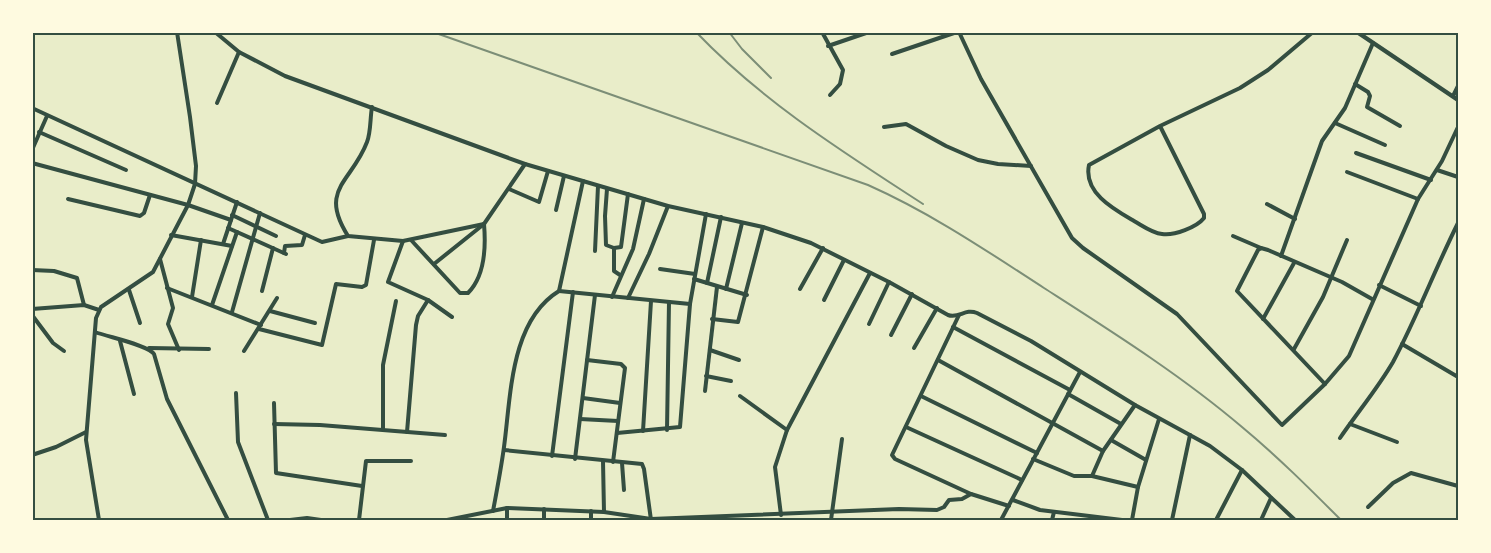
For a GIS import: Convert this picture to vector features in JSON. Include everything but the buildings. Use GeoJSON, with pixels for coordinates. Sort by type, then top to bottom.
{"type":"FeatureCollection","features":[{"type":"Feature","properties":{"kind":"street"},"geometry":{"type":"LineString","coordinates":[[99,520],[86,432],[95,332],[99,310],[146,278],[160,259],[171,234],[188,205],[195,184],[196,166],[177,32]]}},
{"type":"Feature","properties":{"kind":"street"},"geometry":{"type":"LineString","coordinates":[[215,32],[239,52],[285,76],[525,164],[668,206],[763,227],[823,248],[890,282],[948,315],[958,315],[968,311],[977,313],[1031,341],[1134,405],[1210,446],[1242,470],[1296,520]]}},
{"type":"Feature","properties":{"kind":"street"},"geometry":{"type":"LineString","coordinates":[[822,32],[828,46],[844,70],[840,84],[830,95]]}},
{"type":"Feature","properties":{"kind":"street"},"geometry":{"type":"LineString","coordinates":[[828,46],[869,32]]}},
{"type":"Feature","properties":{"kind":"street"},"geometry":{"type":"LineString","coordinates":[[892,54],[958,32],[981,79],[1072,238],[1177,314],[1280,425],[1287,422],[1344,364],[1354,346],[1372,299],[1418,199],[1437,170],[1458,127]]}},
{"type":"Feature","properties":{"kind":"street"},"geometry":{"type":"LineString","coordinates":[[1160,126],[1204,214],[1204,218],[1198,223],[1172,234],[1160,234],[1149,230],[1108,206],[1097,194],[1088,176],[1089,165],[1160,126],[1253,80],[1313,32]]}},
{"type":"Feature","properties":{"kind":"street"},"geometry":{"type":"LineString","coordinates":[[1358,32],[1458,100]]}},
{"type":"Feature","properties":{"kind":"street"},"geometry":{"type":"LineString","coordinates":[[1281,256],[1296,219],[1322,141],[1335,123],[1373,43]]}},
{"type":"Feature","properties":{"kind":"street"},"geometry":{"type":"LineString","coordinates":[[216,103],[239,52]]}},
{"type":"Feature","properties":{"kind":"street"},"geometry":{"type":"LineString","coordinates":[[1355,84],[1369,94],[1367,107],[1400,126]]}},
{"type":"Feature","properties":{"kind":"street"},"geometry":{"type":"LineString","coordinates":[[1453,96],[1458,86]]}},
{"type":"Feature","properties":{"kind":"street"},"geometry":{"type":"LineString","coordinates":[[32,108],[322,242],[348,236],[374,240],[403,241],[484,224]]}},
{"type":"Feature","properties":{"kind":"street"},"geometry":{"type":"LineString","coordinates":[[348,236],[338,219],[336,197],[367,142],[372,108]]}},
{"type":"Feature","properties":{"kind":"street"},"geometry":{"type":"LineString","coordinates":[[32,150],[35,136],[39,132],[46,116]]}},
{"type":"Feature","properties":{"kind":"street"},"geometry":{"type":"LineString","coordinates":[[1335,123],[1385,145]]}},
{"type":"Feature","properties":{"kind":"street"},"geometry":{"type":"LineString","coordinates":[[884,127],[906,124],[946,146],[978,160],[998,164],[1031,166]]}},
{"type":"Feature","properties":{"kind":"street"},"geometry":{"type":"LineString","coordinates":[[39,132],[126,170]]}},
{"type":"Feature","properties":{"kind":"street"},"geometry":{"type":"LineString","coordinates":[[1356,153],[1431,180]]}},
{"type":"Feature","properties":{"kind":"street"},"geometry":{"type":"LineString","coordinates":[[32,163],[232,217],[276,236]]}},
{"type":"Feature","properties":{"kind":"street"},"geometry":{"type":"LineString","coordinates":[[434,264],[484,224],[525,164]]}},
{"type":"Feature","properties":{"kind":"street"},"geometry":{"type":"LineString","coordinates":[[1437,170],[1458,177]]}},
{"type":"Feature","properties":{"kind":"street"},"geometry":{"type":"LineString","coordinates":[[509,189],[539,202],[548,171]]}},
{"type":"Feature","properties":{"kind":"street"},"geometry":{"type":"LineString","coordinates":[[1347,172],[1418,199]]}},
{"type":"Feature","properties":{"kind":"street"},"geometry":{"type":"LineString","coordinates":[[556,210],[564,176]]}},
{"type":"Feature","properties":{"kind":"street"},"geometry":{"type":"LineString","coordinates":[[559,290],[583,181]]}},
{"type":"Feature","properties":{"kind":"street"},"geometry":{"type":"LineString","coordinates":[[595,251],[598,186]]}},
{"type":"Feature","properties":{"kind":"street"},"geometry":{"type":"LineString","coordinates":[[607,189],[606,243],[614,248],[620,248],[628,194]]}},
{"type":"Feature","properties":{"kind":"street"},"geometry":{"type":"LineString","coordinates":[[68,199],[140,216],[144,213],[150,195]]}},
{"type":"Feature","properties":{"kind":"street"},"geometry":{"type":"LineString","coordinates":[[612,297],[633,249],[644,199]]}},
{"type":"Feature","properties":{"kind":"street"},"geometry":{"type":"LineString","coordinates":[[223,244],[237,202]]}},
{"type":"Feature","properties":{"kind":"street"},"geometry":{"type":"LineString","coordinates":[[1266,204],[1296,219]]}},
{"type":"Feature","properties":{"kind":"street"},"geometry":{"type":"LineString","coordinates":[[628,298],[649,254],[668,206]]}},
{"type":"Feature","properties":{"kind":"street"},"geometry":{"type":"LineString","coordinates":[[232,312],[260,213]]}},
{"type":"Feature","properties":{"kind":"street"},"geometry":{"type":"LineString","coordinates":[[616,433],[679,429],[681,426],[690,304],[706,214]]}},
{"type":"Feature","properties":{"kind":"street"},"geometry":{"type":"LineString","coordinates":[[706,283],[721,217]]}},
{"type":"Feature","properties":{"kind":"street"},"geometry":{"type":"LineString","coordinates":[[726,289],[742,223]]}},
{"type":"Feature","properties":{"kind":"street"},"geometry":{"type":"LineString","coordinates":[[1340,438],[1391,364],[1402,344],[1433,273],[1458,223]]}},
{"type":"Feature","properties":{"kind":"street"},"geometry":{"type":"LineString","coordinates":[[411,240],[460,293],[468,293],[476,283],[484,256],[484,224]]}},
{"type":"Feature","properties":{"kind":"street"},"geometry":{"type":"LineString","coordinates":[[712,320],[738,322],[747,295],[763,227]]}},
{"type":"Feature","properties":{"kind":"street"},"geometry":{"type":"LineString","coordinates":[[228,228],[285,254],[285,246],[302,245],[305,235]]}},
{"type":"Feature","properties":{"kind":"street"},"geometry":{"type":"LineString","coordinates":[[212,305],[237,232]]}},
{"type":"Feature","properties":{"kind":"street"},"geometry":{"type":"LineString","coordinates":[[171,234],[232,246]]}},
{"type":"Feature","properties":{"kind":"street"},"geometry":{"type":"LineString","coordinates":[[1233,236],[1331,278],[1372,299]]}},
{"type":"Feature","properties":{"kind":"street"},"geometry":{"type":"LineString","coordinates":[[192,297],[201,240]]}},
{"type":"Feature","properties":{"kind":"street"},"geometry":{"type":"LineString","coordinates":[[167,288],[232,312],[260,327],[322,345],[336,284],[362,287],[366,285],[374,240]]}},
{"type":"Feature","properties":{"kind":"street"},"geometry":{"type":"LineString","coordinates":[[1294,349],[1312,319],[1347,240]]}},
{"type":"Feature","properties":{"kind":"street"},"geometry":{"type":"LineString","coordinates":[[403,241],[388,282],[428,300],[452,317]]}},
{"type":"Feature","properties":{"kind":"street"},"geometry":{"type":"LineString","coordinates":[[262,291],[273,248]]}},
{"type":"Feature","properties":{"kind":"street"},"geometry":{"type":"LineString","coordinates":[[614,248],[614,270],[620,275]]}},
{"type":"Feature","properties":{"kind":"street"},"geometry":{"type":"LineString","coordinates":[[800,289],[823,248]]}},
{"type":"Feature","properties":{"kind":"street"},"geometry":{"type":"LineString","coordinates":[[1261,248],[1258,250],[1237,289],[1325,384]]}},
{"type":"Feature","properties":{"kind":"street"},"geometry":{"type":"LineString","coordinates":[[160,259],[173,311],[168,324],[179,350]]}},
{"type":"Feature","properties":{"kind":"street"},"geometry":{"type":"LineString","coordinates":[[824,300],[844,260]]}},
{"type":"Feature","properties":{"kind":"street"},"geometry":{"type":"LineString","coordinates":[[1263,319],[1294,263]]}},
{"type":"Feature","properties":{"kind":"street"},"geometry":{"type":"LineString","coordinates":[[660,269],[694,276],[706,283],[747,295]]}},
{"type":"Feature","properties":{"kind":"street"},"geometry":{"type":"LineString","coordinates":[[32,270],[54,270],[77,278],[84,305]]}},
{"type":"Feature","properties":{"kind":"street"},"geometry":{"type":"LineString","coordinates":[[781,515],[775,467],[787,430],[870,273]]}},
{"type":"Feature","properties":{"kind":"street"},"geometry":{"type":"LineString","coordinates":[[869,324],[890,282]]}},
{"type":"Feature","properties":{"kind":"street"},"geometry":{"type":"LineString","coordinates":[[1379,285],[1420,306]]}},
{"type":"Feature","properties":{"kind":"street"},"geometry":{"type":"LineString","coordinates":[[705,391],[717,286]]}},
{"type":"Feature","properties":{"kind":"street"},"geometry":{"type":"LineString","coordinates":[[129,290],[140,323]]}},
{"type":"Feature","properties":{"kind":"street"},"geometry":{"type":"LineString","coordinates":[[492,511],[504,450],[512,388],[522,340],[548,297],[559,290],[690,304]]}},
{"type":"Feature","properties":{"kind":"street"},"geometry":{"type":"LineString","coordinates":[[552,456],[573,292]]}},
{"type":"Feature","properties":{"kind":"street"},"geometry":{"type":"LineString","coordinates":[[891,335],[912,294]]}},
{"type":"Feature","properties":{"kind":"street"},"geometry":{"type":"LineString","coordinates":[[576,459],[595,295]]}},
{"type":"Feature","properties":{"kind":"street"},"geometry":{"type":"LineString","coordinates":[[244,351],[277,298]]}},
{"type":"Feature","properties":{"kind":"street"},"geometry":{"type":"LineString","coordinates":[[408,432],[415,331],[418,316],[428,300]]}},
{"type":"Feature","properties":{"kind":"street"},"geometry":{"type":"LineString","coordinates":[[383,429],[383,365],[396,301]]}},
{"type":"Feature","properties":{"kind":"street"},"geometry":{"type":"LineString","coordinates":[[643,432],[651,301]]}},
{"type":"Feature","properties":{"kind":"street"},"geometry":{"type":"LineString","coordinates":[[667,430],[669,302]]}},
{"type":"Feature","properties":{"kind":"street"},"geometry":{"type":"LineString","coordinates":[[32,309],[84,305],[99,310]]}},
{"type":"Feature","properties":{"kind":"street"},"geometry":{"type":"LineString","coordinates":[[914,348],[937,308]]}},
{"type":"Feature","properties":{"kind":"street"},"geometry":{"type":"LineString","coordinates":[[270,311],[315,322]]}},
{"type":"Feature","properties":{"kind":"street"},"geometry":{"type":"LineString","coordinates":[[32,315],[53,343],[64,351]]}},
{"type":"Feature","properties":{"kind":"street"},"geometry":{"type":"LineString","coordinates":[[958,315],[921,396],[892,452],[892,457],[971,494],[1009,506]]}},
{"type":"Feature","properties":{"kind":"street"},"geometry":{"type":"LineString","coordinates":[[953,327],[1069,392],[1121,424]]}},
{"type":"Feature","properties":{"kind":"street"},"geometry":{"type":"LineString","coordinates":[[95,332],[120,341],[149,348],[209,349]]}},
{"type":"Feature","properties":{"kind":"street"},"geometry":{"type":"LineString","coordinates":[[120,341],[134,394]]}},
{"type":"Feature","properties":{"kind":"street"},"geometry":{"type":"LineString","coordinates":[[1402,344],[1458,377]]}},
{"type":"Feature","properties":{"kind":"street"},"geometry":{"type":"LineString","coordinates":[[149,348],[154,354],[172,410],[228,520]]}},
{"type":"Feature","properties":{"kind":"street"},"geometry":{"type":"LineString","coordinates":[[710,350],[739,360]]}},
{"type":"Feature","properties":{"kind":"street"},"geometry":{"type":"LineString","coordinates":[[587,360],[624,365],[613,462]]}},
{"type":"Feature","properties":{"kind":"street"},"geometry":{"type":"LineString","coordinates":[[938,360],[1103,451]]}},
{"type":"Feature","properties":{"kind":"street"},"geometry":{"type":"LineString","coordinates":[[1001,520],[1080,372]]}},
{"type":"Feature","properties":{"kind":"street"},"geometry":{"type":"LineString","coordinates":[[706,376],[731,381]]}},
{"type":"Feature","properties":{"kind":"street"},"geometry":{"type":"LineString","coordinates":[[236,393],[238,442],[268,520]]}},
{"type":"Feature","properties":{"kind":"street"},"geometry":{"type":"LineString","coordinates":[[740,396],[787,430]]}},
{"type":"Feature","properties":{"kind":"street"},"geometry":{"type":"LineString","coordinates":[[921,396],[1037,453]]}},
{"type":"Feature","properties":{"kind":"street"},"geometry":{"type":"LineString","coordinates":[[583,398],[620,403]]}},
{"type":"Feature","properties":{"kind":"street"},"geometry":{"type":"LineString","coordinates":[[274,402],[276,473],[362,486]]}},
{"type":"Feature","properties":{"kind":"street"},"geometry":{"type":"LineString","coordinates":[[1092,476],[1103,451],[1134,405]]}},
{"type":"Feature","properties":{"kind":"street"},"geometry":{"type":"LineString","coordinates":[[580,419],[618,421]]}},
{"type":"Feature","properties":{"kind":"street"},"geometry":{"type":"LineString","coordinates":[[1132,520],[1138,487],[1159,419]]}},
{"type":"Feature","properties":{"kind":"street"},"geometry":{"type":"LineString","coordinates":[[274,424],[383,429],[445,435]]}},
{"type":"Feature","properties":{"kind":"street"},"geometry":{"type":"LineString","coordinates":[[1350,424],[1397,442]]}},
{"type":"Feature","properties":{"kind":"street"},"geometry":{"type":"LineString","coordinates":[[906,427],[1022,480]]}},
{"type":"Feature","properties":{"kind":"street"},"geometry":{"type":"LineString","coordinates":[[32,455],[56,447],[86,432]]}},
{"type":"Feature","properties":{"kind":"street"},"geometry":{"type":"LineString","coordinates":[[1172,520],[1190,435]]}},
{"type":"Feature","properties":{"kind":"street"},"geometry":{"type":"LineString","coordinates":[[831,520],[842,439]]}},
{"type":"Feature","properties":{"kind":"street"},"geometry":{"type":"LineString","coordinates":[[1111,440],[1146,460]]}},
{"type":"Feature","properties":{"kind":"street"},"geometry":{"type":"LineString","coordinates":[[504,450],[643,466],[651,520]]}},
{"type":"Feature","properties":{"kind":"street"},"geometry":{"type":"LineString","coordinates":[[359,520],[364,463],[368,459],[411,461]]}},
{"type":"Feature","properties":{"kind":"street"},"geometry":{"type":"LineString","coordinates":[[1034,459],[1074,476],[1092,476],[1138,487]]}},
{"type":"Feature","properties":{"kind":"street"},"geometry":{"type":"LineString","coordinates":[[603,461],[604,512]]}},
{"type":"Feature","properties":{"kind":"street"},"geometry":{"type":"LineString","coordinates":[[622,463],[624,490]]}},
{"type":"Feature","properties":{"kind":"street"},"geometry":{"type":"LineString","coordinates":[[1216,520],[1242,470]]}},
{"type":"Feature","properties":{"kind":"street"},"geometry":{"type":"LineString","coordinates":[[1368,507],[1393,483],[1411,473],[1458,486]]}},
{"type":"Feature","properties":{"kind":"street"},"geometry":{"type":"LineString","coordinates":[[447,520],[508,508],[604,512],[651,520],[832,514],[899,509],[937,510],[944,507],[949,500],[962,499],[971,494]]}},
{"type":"Feature","properties":{"kind":"street"},"geometry":{"type":"LineString","coordinates":[[1261,520],[1271,498]]}},
{"type":"Feature","properties":{"kind":"street"},"geometry":{"type":"LineString","coordinates":[[1013,500],[1040,510],[1122,520]]}},
{"type":"Feature","properties":{"kind":"street"},"geometry":{"type":"LineString","coordinates":[[507,520],[508,508]]}},
{"type":"Feature","properties":{"kind":"street"},"geometry":{"type":"LineString","coordinates":[[544,509],[544,520]]}},
{"type":"Feature","properties":{"kind":"street"},"geometry":{"type":"LineString","coordinates":[[591,511],[591,520]]}},
{"type":"Feature","properties":{"kind":"street"},"geometry":{"type":"LineString","coordinates":[[1052,520],[1054,512]]}},
{"type":"Feature","properties":{"kind":"street"},"geometry":{"type":"LineString","coordinates":[[478,515],[478,520]]}},
{"type":"Feature","properties":{"kind":"street"},"geometry":{"type":"LineString","coordinates":[[290,520],[307,518],[321,520]]}},
{"type":"Feature","properties":{"kind":"railway"},"geometry":{"type":"LineString","coordinates":[[433,32],[868,185],[914,208],[980,247],[1095,321],[1195,389],[1268,449],[1341,520]]}},
{"type":"Feature","properties":{"kind":"railway"},"geometry":{"type":"LineString","coordinates":[[696,32],[748,81],[805,125],[923,204]]}},
{"type":"Feature","properties":{"kind":"railway"},"geometry":{"type":"LineString","coordinates":[[729,32],[742,49],[771,78]]}}]}
